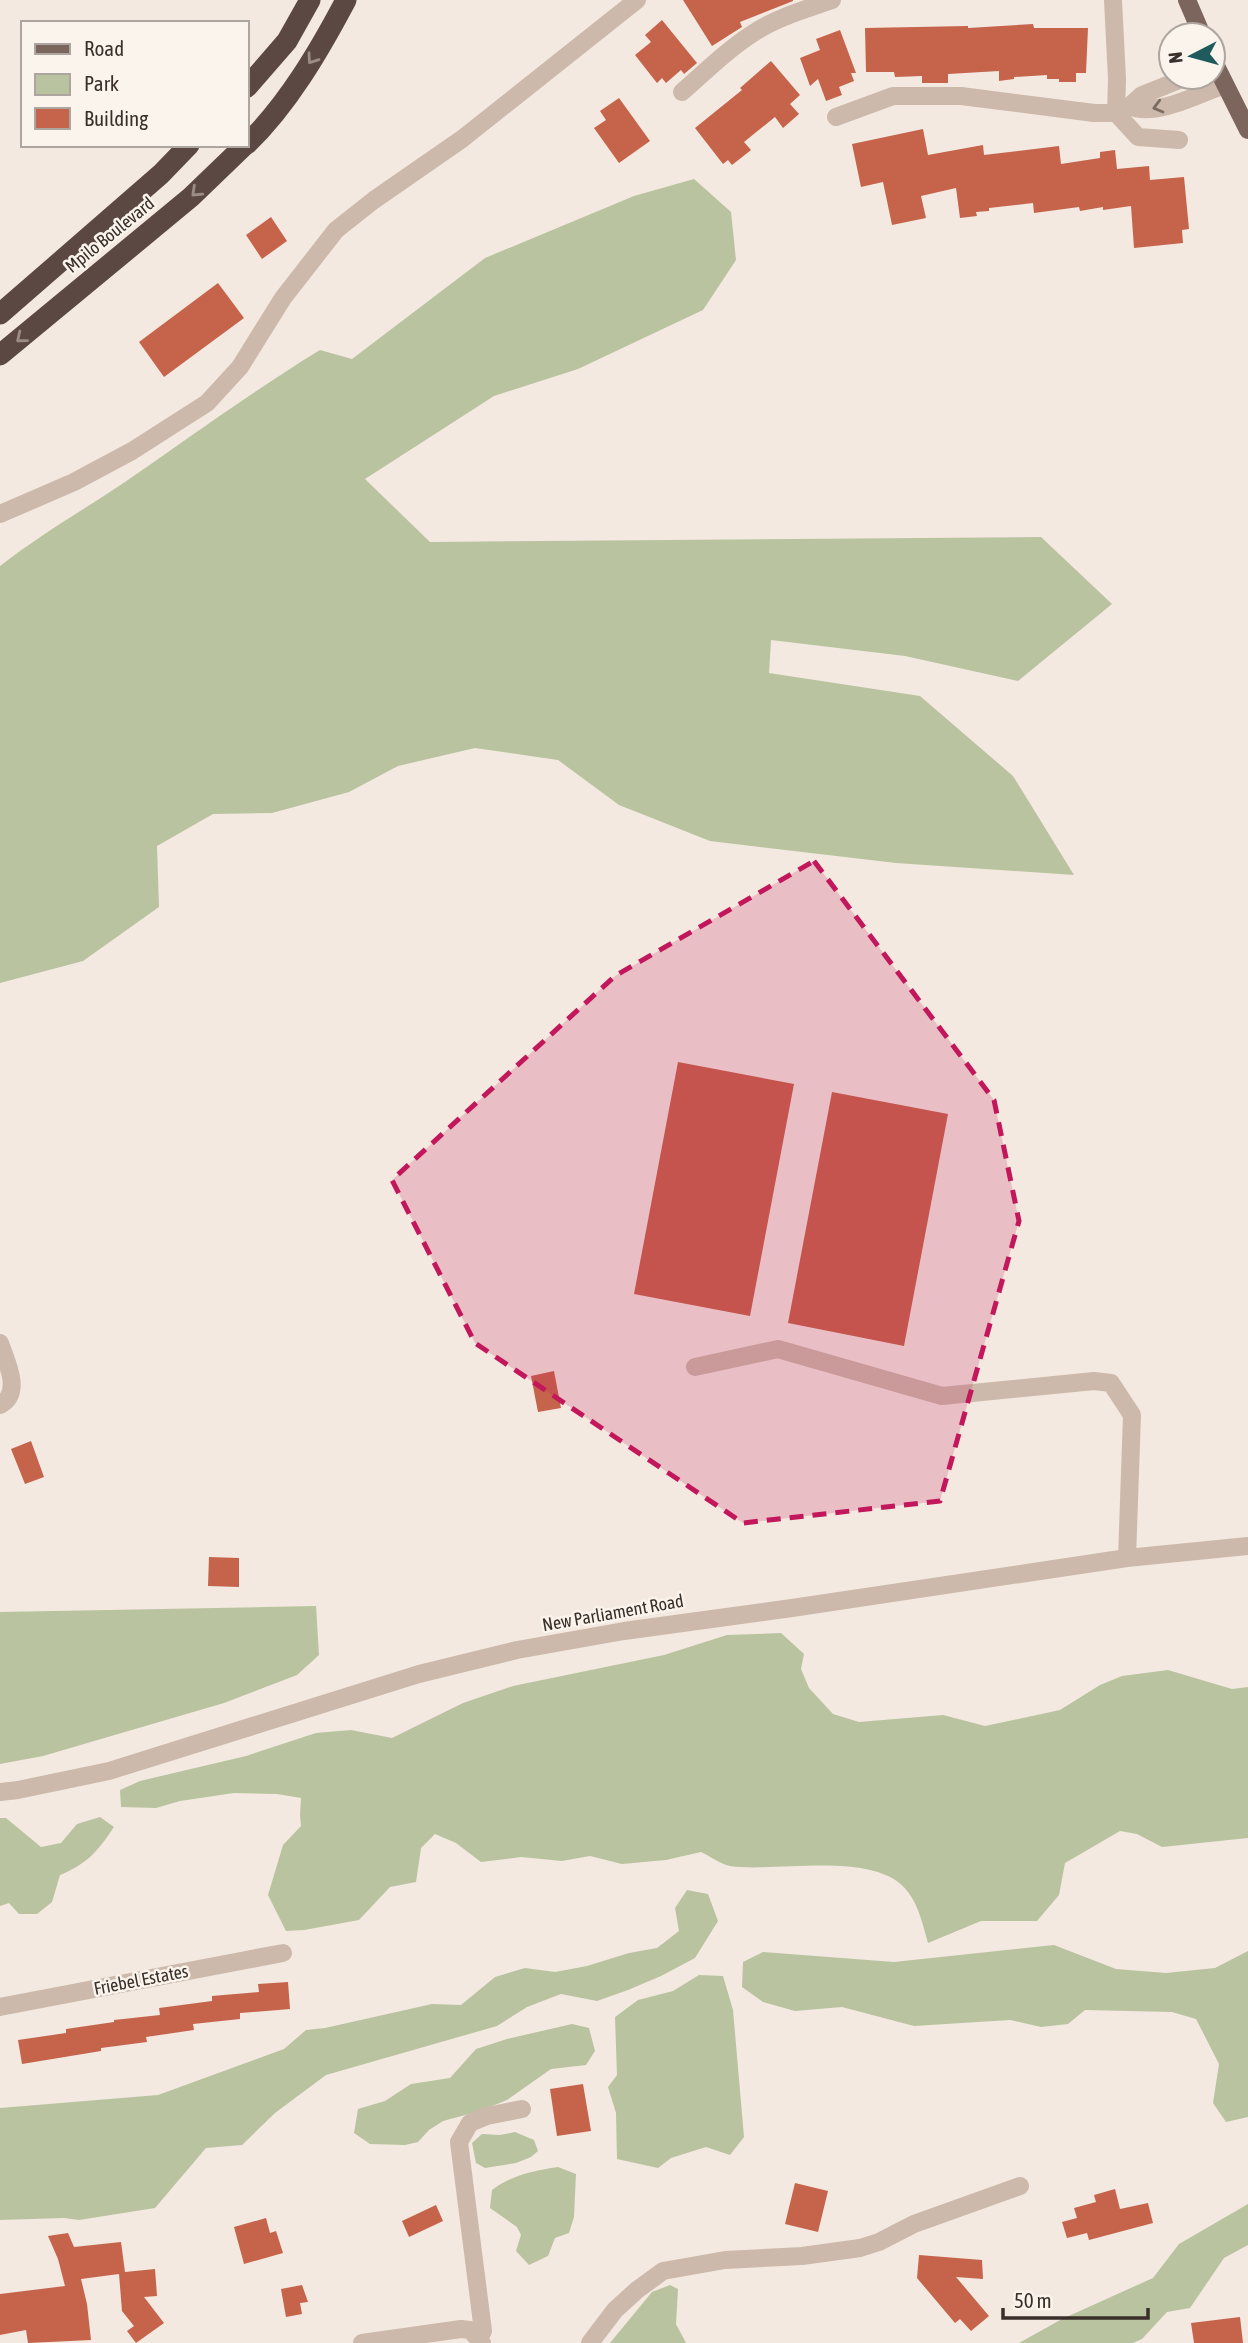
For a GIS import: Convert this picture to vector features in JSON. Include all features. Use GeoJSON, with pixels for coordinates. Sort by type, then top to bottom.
{"type":"FeatureCollection","features":[{"type":"Feature","properties":{"kind":"highway"},"geometry":{"type":"LineString","coordinates":[[248,86],[287,41],[310,0]]}},
{"type":"Feature","properties":{"kind":"highway","name":"Mpilo Boulevard"},"geometry":{"type":"LineString","coordinates":[[248,143],[265,126],[322,46],[346,0]]}},
{"type":"Feature","properties":{"kind":"highway","name":"Mpilo Boulevard"},"geometry":{"type":"LineString","coordinates":[[0,314],[160,174],[187,147]]}},
{"type":"Feature","properties":{"kind":"highway","name":"Mpilo Boulevard"},"geometry":{"type":"LineString","coordinates":[[0,355],[191,197],[244,147]]}},
{"type":"Feature","properties":{"kind":"main road"},"geometry":{"type":"LineString","coordinates":[[1187,0],[1196,21]]}},
{"type":"Feature","properties":{"kind":"main road"},"geometry":{"type":"LineString","coordinates":[[1227,91],[1248,130]]}},
{"type":"Feature","properties":{"kind":"street"},"geometry":{"type":"LineString","coordinates":[[0,514],[74,482],[132,452],[207,403],[240,367],[283,298],[336,230],[462,139],[637,0]]}},
{"type":"Feature","properties":{"kind":"street"},"geometry":{"type":"LineString","coordinates":[[682,92],[724,54],[757,30],[832,0]]}},
{"type":"Feature","properties":{"kind":"street"},"geometry":{"type":"LineString","coordinates":[[1114,0],[1117,79],[1130,131],[1138,137],[1179,140]]}},
{"type":"Feature","properties":{"kind":"street"},"geometry":{"type":"LineString","coordinates":[[1123,110],[1142,95],[1157,89]]}},
{"type":"Feature","properties":{"kind":"street"},"geometry":{"type":"LineString","coordinates":[[836,117],[893,96],[961,96],[1094,113],[1145,111],[1209,91]]}},
{"type":"Feature","properties":{"kind":"street"},"geometry":{"type":"LineString","coordinates":[[0,1343],[11,1377],[12,1390],[6,1402],[0,1405]]}},
{"type":"Feature","properties":{"kind":"street"},"geometry":{"type":"LineString","coordinates":[[695,1367],[778,1349],[942,1396],[1094,1381],[1111,1383],[1132,1415],[1127,1558]]}},
{"type":"Feature","properties":{"kind":"street","name":"New Parliament Road"},"geometry":{"type":"LineString","coordinates":[[9,1791],[109,1771],[419,1674],[517,1650],[663,1625],[1127,1558],[1248,1546]]}},
{"type":"Feature","properties":{"kind":"street"},"geometry":{"type":"LineString","coordinates":[[0,1784],[9,1791]]}},
{"type":"Feature","properties":{"kind":"street","name":"Friebel Estates"},"geometry":{"type":"LineString","coordinates":[[0,2007],[283,1953]]}},
{"type":"Feature","properties":{"kind":"street"},"geometry":{"type":"LineString","coordinates":[[480,2341],[483,2331],[459,2142],[470,2123],[487,2116],[522,2109]]}},
{"type":"Feature","properties":{"kind":"street"},"geometry":{"type":"LineString","coordinates":[[590,2343],[615,2310],[663,2271],[725,2260],[802,2256],[860,2248],[879,2242],[914,2224],[1020,2186]]}},
{"type":"Feature","properties":{"kind":"street"},"geometry":{"type":"LineString","coordinates":[[362,2343],[461,2329],[470,2330],[480,2341]]}},
{"type":"Feature","properties":{"kind":"highlighted area"},"geometry":{"type":"Polygon","coordinates":[[[814,861],[994,1100],[1019,1221],[940,1501],[743,1523],[475,1343],[392,1180],[615,976],[814,861]]]}},
{"type":"Feature","properties":{"kind":"green space"},"geometry":{"type":"Polygon","coordinates":[[[694,179],[731,212],[736,260],[703,310],[578,369],[494,396],[365,479],[430,542],[1041,537],[1112,604],[1018,681],[905,656],[771,640],[769,673],[920,696],[1013,776],[1074,875],[896,863],[710,841],[619,805],[558,760],[475,748],[398,766],[349,792],[272,813],[213,814],[157,846],[159,907],[83,961],[0,983],[0,566],[320,350],[352,359],[485,258],[634,196],[694,179]]]}},
{"type":"Feature","properties":{"kind":"green space"},"geometry":{"type":"Polygon","coordinates":[[[316,1606],[319,1655],[297,1675],[224,1703],[43,1756],[0,1764],[0,1612],[316,1606]]]}},
{"type":"Feature","properties":{"kind":"green space"},"geometry":{"type":"Polygon","coordinates":[[[781,1633],[804,1654],[801,1669],[809,1688],[833,1714],[859,1722],[943,1715],[985,1726],[1060,1710],[1100,1685],[1122,1676],[1168,1670],[1232,1689],[1248,1687],[1248,1838],[1162,1847],[1137,1834],[1120,1831],[1065,1863],[1059,1895],[1037,1921],[981,1921],[928,1943],[918,1910],[908,1892],[893,1879],[874,1871],[825,1866],[730,1866],[701,1852],[666,1860],[622,1864],[590,1856],[562,1861],[521,1857],[481,1862],[456,1843],[435,1834],[421,1848],[416,1882],[390,1887],[359,1920],[286,1931],[268,1895],[283,1845],[301,1826],[301,1798],[277,1794],[234,1793],[180,1801],[156,1808],[121,1807],[120,1790],[140,1781],[246,1756],[316,1733],[351,1730],[392,1738],[463,1703],[513,1686],[664,1655],[727,1635],[781,1633]]]}},
{"type":"Feature","properties":{"kind":"green space"},"geometry":{"type":"Polygon","coordinates":[[[100,1817],[114,1827],[91,1856],[60,1875],[52,1902],[37,1914],[19,1914],[9,1903],[0,1906],[0,1818],[6,1818],[41,1847],[61,1843],[77,1824],[100,1817]]]}},
{"type":"Feature","properties":{"kind":"green space"},"geometry":{"type":"Polygon","coordinates":[[[687,1890],[708,1894],[718,1921],[695,1958],[661,1976],[597,2001],[561,1994],[527,2007],[497,2026],[326,2075],[275,2113],[242,2145],[206,2148],[155,2208],[79,2220],[0,2220],[0,2108],[158,2095],[284,2049],[306,2030],[432,2004],[461,2005],[495,1977],[525,1968],[555,1972],[657,1948],[679,1931],[675,1908],[687,1890]]]}},
{"type":"Feature","properties":{"kind":"green space"},"geometry":{"type":"Polygon","coordinates":[[[1054,1945],[1116,1969],[1166,1973],[1215,1968],[1248,1951],[1248,2117],[1226,2122],[1213,2103],[1219,2064],[1196,2019],[1172,2012],[1085,2010],[1068,2024],[1041,2027],[1010,2020],[914,2026],[842,2007],[795,2011],[763,2002],[742,1987],[743,1962],[763,1952],[894,1962],[1054,1945]]]}},
{"type":"Feature","properties":{"kind":"green space"},"geometry":{"type":"Polygon","coordinates":[[[699,1975],[723,1976],[733,2010],[744,2137],[730,2155],[706,2147],[671,2158],[658,2168],[617,2159],[616,2113],[608,2087],[617,2075],[615,2017],[638,2000],[673,1991],[699,1975]]]}},
{"type":"Feature","properties":{"kind":"green space"},"geometry":{"type":"Polygon","coordinates":[[[572,2024],[589,2028],[595,2051],[586,2065],[551,2069],[507,2100],[443,2121],[429,2130],[418,2142],[405,2145],[370,2144],[354,2133],[358,2109],[385,2101],[411,2084],[450,2078],[476,2049],[572,2024]]]}},
{"type":"Feature","properties":{"kind":"green space"},"geometry":{"type":"Polygon","coordinates":[[[515,2132],[534,2140],[538,2151],[516,2163],[485,2168],[476,2163],[472,2143],[482,2134],[515,2132]]]}},
{"type":"Feature","properties":{"kind":"green space"},"geometry":{"type":"Polygon","coordinates":[[[558,2167],[576,2174],[574,2217],[569,2233],[555,2238],[548,2256],[529,2265],[516,2251],[521,2235],[517,2227],[490,2208],[492,2190],[523,2174],[558,2167]]]}},
{"type":"Feature","properties":{"kind":"green space"},"geometry":{"type":"Polygon","coordinates":[[[1248,2204],[1248,2245],[1224,2258],[1190,2308],[1167,2312],[1142,2339],[1133,2343],[1019,2343],[1062,2319],[1153,2278],[1179,2244],[1248,2204]]]}},
{"type":"Feature","properties":{"kind":"green space"},"geometry":{"type":"Polygon","coordinates":[[[670,2285],[678,2289],[676,2324],[686,2343],[610,2343],[652,2292],[670,2285]]]}},
{"type":"Feature","properties":{"kind":"building"},"geometry":{"type":"Polygon","coordinates":[[[683,0],[793,1],[740,22],[742,27],[712,46],[683,0]]]}},
{"type":"Feature","properties":{"kind":"building"},"geometry":{"type":"Polygon","coordinates":[[[662,20],[697,63],[684,74],[681,70],[666,83],[662,78],[657,83],[635,55],[651,42],[645,35],[662,20]]]}},
{"type":"Feature","properties":{"kind":"building"},"geometry":{"type":"Polygon","coordinates":[[[1033,24],[1034,28],[1088,28],[1086,73],[1076,73],[1076,82],[1059,82],[1059,79],[1047,79],[1047,75],[1014,77],[999,81],[999,71],[948,74],[948,83],[922,83],[922,76],[895,77],[894,72],[866,72],[865,28],[968,28],[1033,24]]]}},
{"type":"Feature","properties":{"kind":"building"},"geometry":{"type":"Polygon","coordinates":[[[840,30],[856,73],[851,73],[854,81],[839,87],[842,95],[826,101],[818,79],[810,86],[800,58],[820,50],[816,39],[840,30]]]}},
{"type":"Feature","properties":{"kind":"building"},"geometry":{"type":"Polygon","coordinates":[[[771,61],[800,95],[790,104],[799,114],[783,128],[775,117],[744,142],[751,150],[732,165],[728,160],[723,164],[695,128],[742,90],[740,88],[771,61]]]}},
{"type":"Feature","properties":{"kind":"building"},"geometry":{"type":"Polygon","coordinates":[[[619,98],[650,141],[619,163],[594,128],[606,120],[600,111],[619,98]]]}},
{"type":"Feature","properties":{"kind":"building"},"geometry":{"type":"Polygon","coordinates":[[[923,129],[928,155],[983,145],[984,155],[1059,146],[1061,164],[1100,158],[1100,152],[1115,150],[1117,169],[1149,166],[1150,180],[1184,177],[1189,229],[1182,230],[1183,243],[1134,248],[1131,206],[1080,211],[1079,207],[1034,213],[1033,203],[989,208],[989,211],[976,212],[977,216],[960,218],[956,188],[921,196],[926,218],[892,225],[883,182],[861,187],[852,144],[923,129]]]}},
{"type":"Feature","properties":{"kind":"building"},"geometry":{"type":"Polygon","coordinates":[[[271,217],[287,241],[262,259],[246,235],[271,217]]]}},
{"type":"Feature","properties":{"kind":"building"},"geometry":{"type":"Polygon","coordinates":[[[218,283],[244,318],[164,377],[139,342],[218,283]]]}},
{"type":"Feature","properties":{"kind":"building"},"geometry":{"type":"Polygon","coordinates":[[[678,1062],[794,1084],[750,1316],[634,1294],[678,1062]]]}},
{"type":"Feature","properties":{"kind":"building"},"geometry":{"type":"Polygon","coordinates":[[[832,1092],[948,1114],[904,1346],[788,1323],[832,1092]]]}},
{"type":"Feature","properties":{"kind":"building"},"geometry":{"type":"Polygon","coordinates":[[[554,1371],[561,1408],[538,1412],[531,1376],[554,1371]]]}},
{"type":"Feature","properties":{"kind":"building"},"geometry":{"type":"Polygon","coordinates":[[[31,1441],[44,1477],[25,1484],[11,1449],[31,1441]]]}},
{"type":"Feature","properties":{"kind":"building"},"geometry":{"type":"Polygon","coordinates":[[[209,1557],[239,1558],[239,1587],[208,1586],[209,1557]]]}},
{"type":"Feature","properties":{"kind":"building"},"geometry":{"type":"Polygon","coordinates":[[[288,1982],[290,2009],[240,2013],[240,2019],[193,2024],[194,2030],[146,2037],[147,2042],[22,2064],[18,2040],[66,2033],[66,2029],[114,2020],[160,2015],[159,2008],[212,2001],[212,1996],[259,1992],[258,1984],[288,1982]]]}},
{"type":"Feature","properties":{"kind":"building"},"geometry":{"type":"Polygon","coordinates":[[[583,2084],[591,2131],[557,2136],[550,2089],[583,2084]]]}},
{"type":"Feature","properties":{"kind":"building"},"geometry":{"type":"Polygon","coordinates":[[[795,2183],[828,2191],[818,2232],[785,2224],[795,2183]]]}},
{"type":"Feature","properties":{"kind":"building"},"geometry":{"type":"Polygon","coordinates":[[[1115,2189],[1120,2209],[1148,2203],[1153,2223],[1089,2240],[1087,2233],[1067,2238],[1062,2222],[1077,2218],[1074,2208],[1096,2202],[1094,2195],[1115,2189]]]}},
{"type":"Feature","properties":{"kind":"building"},"geometry":{"type":"Polygon","coordinates":[[[436,2205],[443,2221],[409,2237],[402,2221],[436,2205]]]}},
{"type":"Feature","properties":{"kind":"building"},"geometry":{"type":"Polygon","coordinates":[[[266,2218],[270,2233],[276,2231],[283,2253],[244,2264],[234,2227],[266,2218]]]}},
{"type":"Feature","properties":{"kind":"building"},"geometry":{"type":"Polygon","coordinates":[[[68,2233],[74,2247],[121,2242],[125,2272],[155,2269],[157,2296],[144,2297],[164,2323],[136,2343],[127,2331],[134,2326],[122,2311],[119,2274],[81,2279],[91,2340],[28,2343],[26,2330],[0,2335],[0,2294],[65,2286],[48,2236],[68,2233]]]}},
{"type":"Feature","properties":{"kind":"building"},"geometry":{"type":"Polygon","coordinates":[[[919,2255],[982,2260],[983,2279],[956,2277],[989,2316],[971,2331],[960,2319],[955,2323],[917,2278],[919,2255]]]}},
{"type":"Feature","properties":{"kind":"building"},"geometry":{"type":"Polygon","coordinates":[[[302,2285],[308,2302],[300,2303],[302,2314],[286,2317],[281,2289],[302,2285]]]}},
{"type":"Feature","properties":{"kind":"building"},"geometry":{"type":"Polygon","coordinates":[[[1240,2317],[1243,2343],[1194,2343],[1191,2323],[1240,2317]]]}}]}
